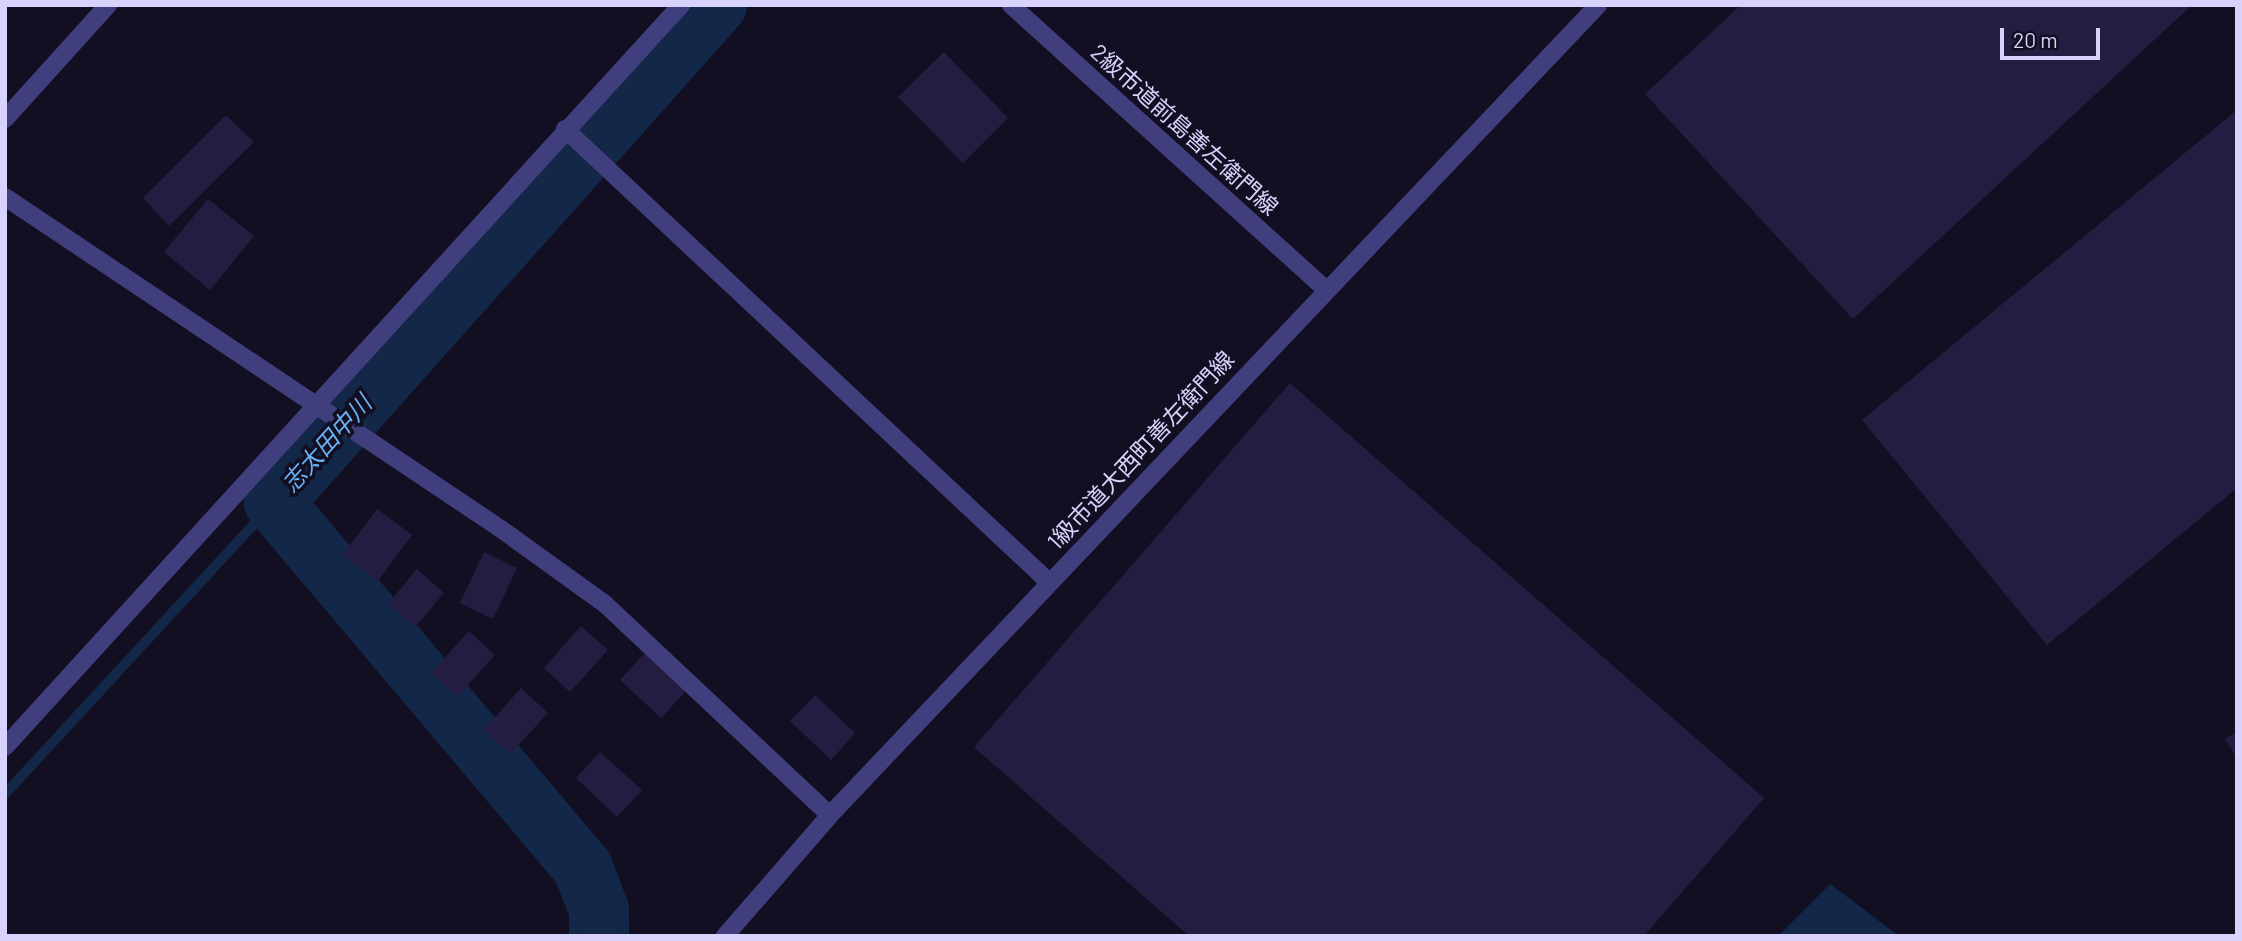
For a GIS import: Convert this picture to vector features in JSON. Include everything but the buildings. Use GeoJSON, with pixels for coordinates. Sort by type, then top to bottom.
{"type":"FeatureCollection","features":[{"type":"Feature","properties":{"kind":"street"},"geometry":{"type":"LineString","coordinates":[[5,119],[108,5]]}},
{"type":"Feature","properties":{"kind":"street"},"geometry":{"type":"LineString","coordinates":[[5,747],[314,403],[681,5]]}},
{"type":"Feature","properties":{"kind":"street","name":"2級市道前島善左衛門線"},"geometry":{"type":"LineString","coordinates":[[1011,5],[1325,289]]}},
{"type":"Feature","properties":{"kind":"street","name":"1級市道大西町善左衛門線"},"geometry":{"type":"LineString","coordinates":[[725,936],[830,815],[1325,289],[1598,5]]}},
{"type":"Feature","properties":{"kind":"street"},"geometry":{"type":"LineString","coordinates":[[565,129],[1049,582]]}},
{"type":"Feature","properties":{"kind":"street"},"geometry":{"type":"LineString","coordinates":[[5,197],[366,437],[605,604],[830,815]]}},
{"type":"Feature","properties":{"kind":"water"},"geometry":{"type":"Polygon","coordinates":[[[1830,884],[1899,936],[1778,936],[1830,884]]]}},
{"type":"Feature","properties":{"kind":"waterway","name":"志太田中川"},"geometry":{"type":"LineString","coordinates":[[599,936],[599,910],[583,868],[274,502],[717,5]]}},
{"type":"Feature","properties":{"kind":"waterway"},"geometry":{"type":"LineString","coordinates":[[5,794],[274,502]]}}]}
